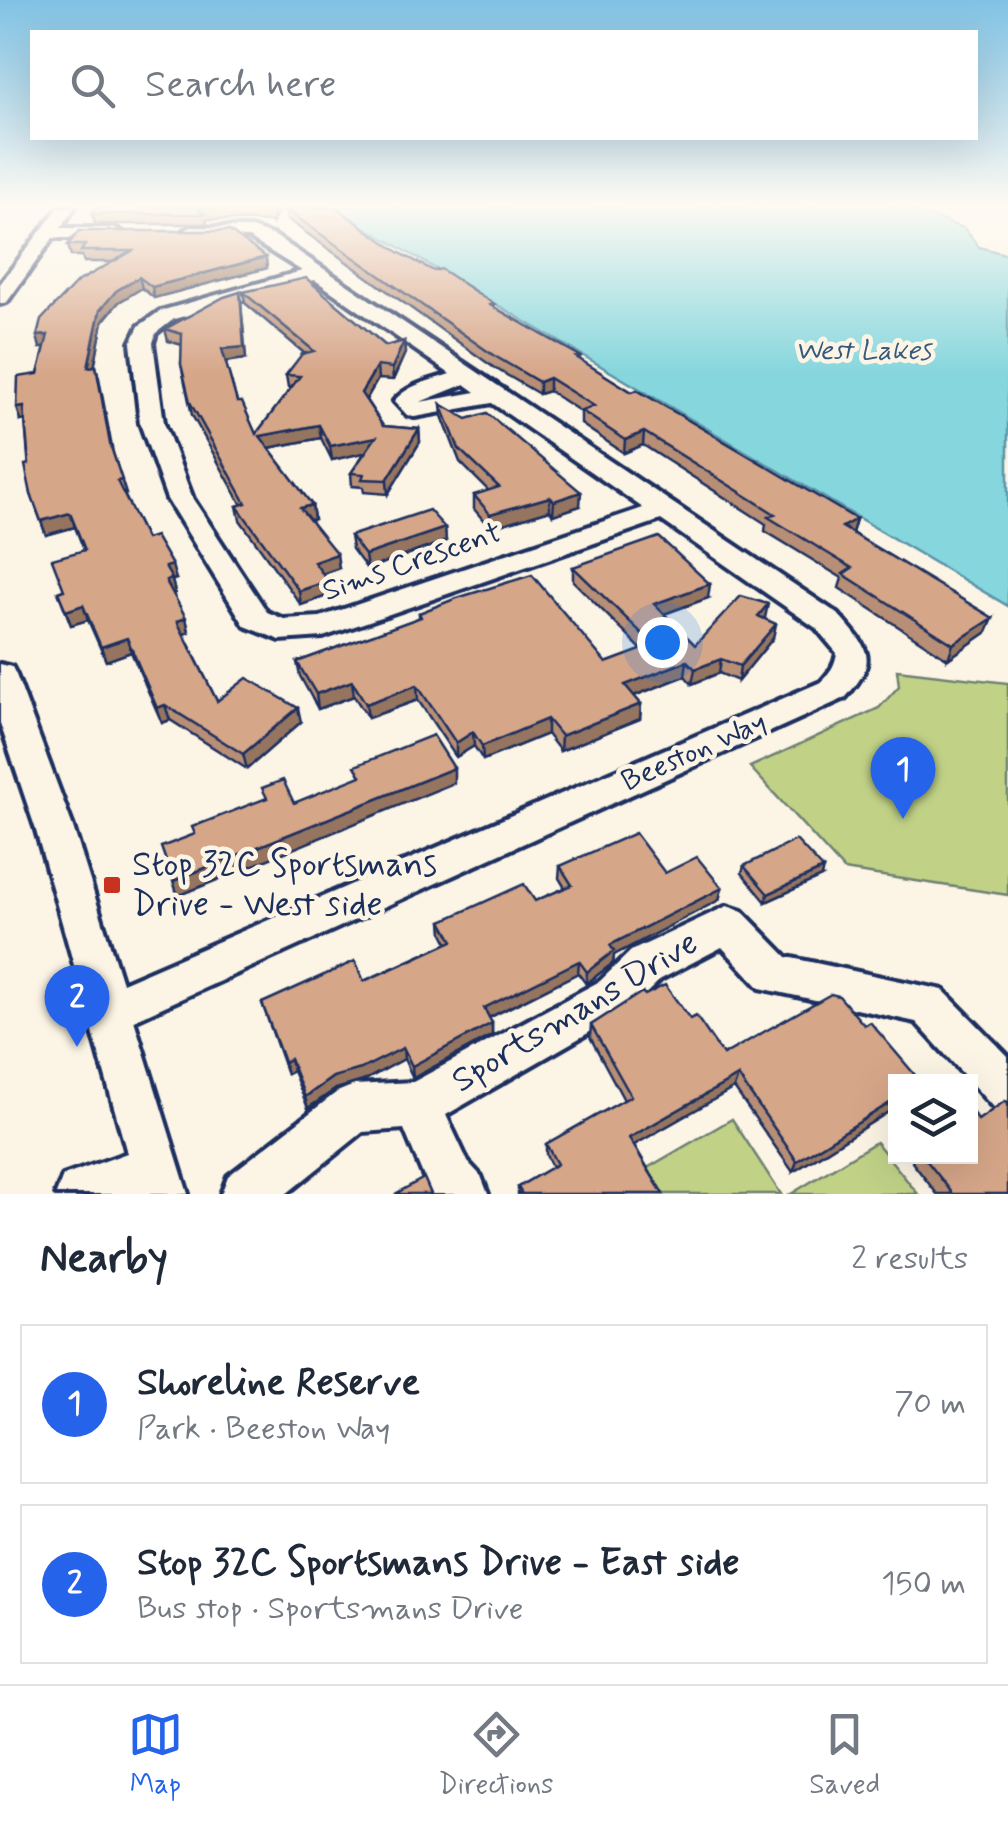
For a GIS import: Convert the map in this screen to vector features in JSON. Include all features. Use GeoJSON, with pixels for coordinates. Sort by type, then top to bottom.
{"type":"FeatureCollection","features":[{"type":"Feature","properties":{"kind":"street"},"geometry":{"type":"LineString","coordinates":[[0,298],[26,263]]}},
{"type":"Feature","properties":{"kind":"street","name":"Beeston Way"},"geometry":{"type":"LineString","coordinates":[[110,1010],[832,690],[851,670],[852,650],[827,622],[303,263]]}},
{"type":"Feature","properties":{"kind":"street","name":"Sims Crescent"},"geometry":{"type":"LineString","coordinates":[[318,273],[168,315],[146,330],[142,343],[152,423],[180,500],[256,619],[280,630],[323,627],[664,510]]}},
{"type":"Feature","properties":{"kind":"street"},"geometry":{"type":"LineString","coordinates":[[468,376],[418,392],[406,401],[415,410],[496,395]]}},
{"type":"Feature","properties":{"kind":"street"},"geometry":{"type":"LineString","coordinates":[[0,675],[14,761],[54,826],[159,1181],[81,1194]]}},
{"type":"Feature","properties":{"kind":"street","name":"Sportsmans Drive"},"geometry":{"type":"LineString","coordinates":[[246,1194],[354,1109],[417,1105],[614,995],[646,965],[727,924],[774,974],[928,1004],[1008,1090]]}},
{"type":"Feature","properties":{"kind":"street"},"geometry":{"type":"LineString","coordinates":[[417,1105],[450,1180],[464,1194]]}},
{"type":"Feature","properties":{"kind":"green space"},"geometry":{"type":"Polygon","coordinates":[[[897,670],[1008,683],[1008,895],[844,870],[750,767],[879,708],[899,686],[897,670]]]}},
{"type":"Feature","properties":{"kind":"green space"},"geometry":{"type":"Polygon","coordinates":[[[732,1119],[781,1194],[659,1194],[644,1170],[732,1119]]]}},
{"type":"Feature","properties":{"kind":"green space"},"geometry":{"type":"Polygon","coordinates":[[[876,1142],[888,1157],[888,1164],[894,1164],[918,1194],[791,1194],[876,1142]]]}},
{"type":"Feature","properties":{"kind":"water","name":"West Lakes"},"geometry":{"type":"Polygon","coordinates":[[[426,263],[1008,263],[1008,606],[426,263]]]}},
{"type":"Feature","properties":{"kind":"building"},"geometry":{"type":"Polygon","coordinates":[[[111,263],[244,263],[152,287],[139,277],[116,291],[100,310],[88,367],[96,366],[110,444],[122,480],[117,481],[146,539],[155,536],[172,565],[165,567],[172,579],[166,581],[186,618],[177,621],[217,701],[247,678],[298,708],[243,754],[165,705],[157,708],[127,638],[101,647],[83,605],[66,611],[58,592],[64,590],[52,559],[85,550],[70,513],[41,521],[25,465],[29,464],[24,407],[17,408],[18,377],[38,374],[48,335],[37,336],[41,320],[77,282],[111,263]]]}},
{"type":"Feature","properties":{"kind":"building"},"geometry":{"type":"Polygon","coordinates":[[[362,263],[418,263],[434,271],[441,269],[494,304],[490,305],[580,356],[576,357],[632,392],[637,390],[856,519],[842,527],[993,618],[953,644],[843,574],[852,568],[768,517],[775,514],[644,432],[625,440],[582,411],[594,406],[549,378],[539,382],[493,355],[362,263]]]}},
{"type":"Feature","properties":{"kind":"building"},"geometry":{"type":"Polygon","coordinates":[[[306,278],[386,346],[404,341],[392,368],[377,366],[361,393],[383,426],[419,429],[387,480],[362,479],[364,474],[351,473],[376,437],[330,446],[319,425],[260,436],[312,505],[300,508],[337,554],[314,562],[328,581],[299,591],[237,506],[246,503],[190,402],[181,364],[182,334],[165,329],[240,292],[244,347],[222,349],[237,402],[242,402],[256,434],[300,376],[286,375],[302,354],[314,351],[243,292],[306,278]]]}},
{"type":"Feature","properties":{"kind":"building"},"geometry":{"type":"Polygon","coordinates":[[[441,404],[467,419],[487,413],[581,492],[490,514],[474,495],[499,487],[459,449],[441,404]]]}},
{"type":"Feature","properties":{"kind":"building"},"geometry":{"type":"Polygon","coordinates":[[[429,510],[445,528],[365,555],[350,536],[429,510]]]}},
{"type":"Feature","properties":{"kind":"building"},"geometry":{"type":"Polygon","coordinates":[[[659,537],[710,584],[654,604],[695,645],[741,596],[768,604],[758,616],[776,624],[740,666],[721,659],[695,669],[687,661],[625,685],[641,704],[561,736],[547,719],[482,746],[473,732],[456,743],[417,685],[366,704],[352,681],[316,694],[297,662],[421,617],[419,613],[457,598],[532,575],[606,663],[654,645],[573,567],[659,537]]]}},
{"type":"Feature","properties":{"kind":"building"},"geometry":{"type":"Polygon","coordinates":[[[433,735],[454,768],[173,881],[161,847],[195,834],[192,827],[267,798],[262,788],[283,780],[294,803],[361,776],[355,766],[433,735]]]}},
{"type":"Feature","properties":{"kind":"building"},"geometry":{"type":"Polygon","coordinates":[[[635,833],[665,873],[697,857],[722,888],[610,945],[614,951],[587,972],[579,961],[484,1008],[492,1023],[412,1066],[403,1048],[361,1069],[333,1077],[305,1097],[290,1059],[284,1062],[262,1003],[355,961],[364,981],[453,941],[442,921],[524,884],[535,901],[572,885],[560,866],[635,833]]]}},
{"type":"Feature","properties":{"kind":"building"},"geometry":{"type":"Polygon","coordinates":[[[796,840],[823,869],[768,894],[744,866],[796,840]]]}},
{"type":"Feature","properties":{"kind":"building"},"geometry":{"type":"Polygon","coordinates":[[[665,985],[690,1019],[696,1016],[723,1055],[831,994],[839,996],[864,1025],[870,1022],[914,1074],[888,1074],[888,1104],[797,1161],[738,1076],[629,1138],[663,1194],[522,1194],[518,1187],[557,1164],[546,1144],[631,1096],[591,1025],[642,992],[645,995],[665,985]]]}},
{"type":"Feature","properties":{"kind":"building"},"geometry":{"type":"Polygon","coordinates":[[[1008,1102],[1008,1194],[953,1194],[929,1164],[978,1164],[978,1120],[1008,1102]]]}},
{"type":"Feature","properties":{"kind":"building"},"geometry":{"type":"Polygon","coordinates":[[[424,1178],[431,1194],[395,1194],[424,1178]]]}},
{"type":"Feature","properties":{"kind":"place","name":"Shoreline Reserve"},"geometry":{"type":"Point","coordinates":[903,819]}},
{"type":"Feature","properties":{"kind":"place","name":"Stop 32C Sportsmans Drive - West side"},"geometry":{"type":"Point","coordinates":[112,885]}},
{"type":"Feature","properties":{"kind":"place","name":"Stop 32C Sportsmans Drive - East side"},"geometry":{"type":"Point","coordinates":[77,1047]}}]}
